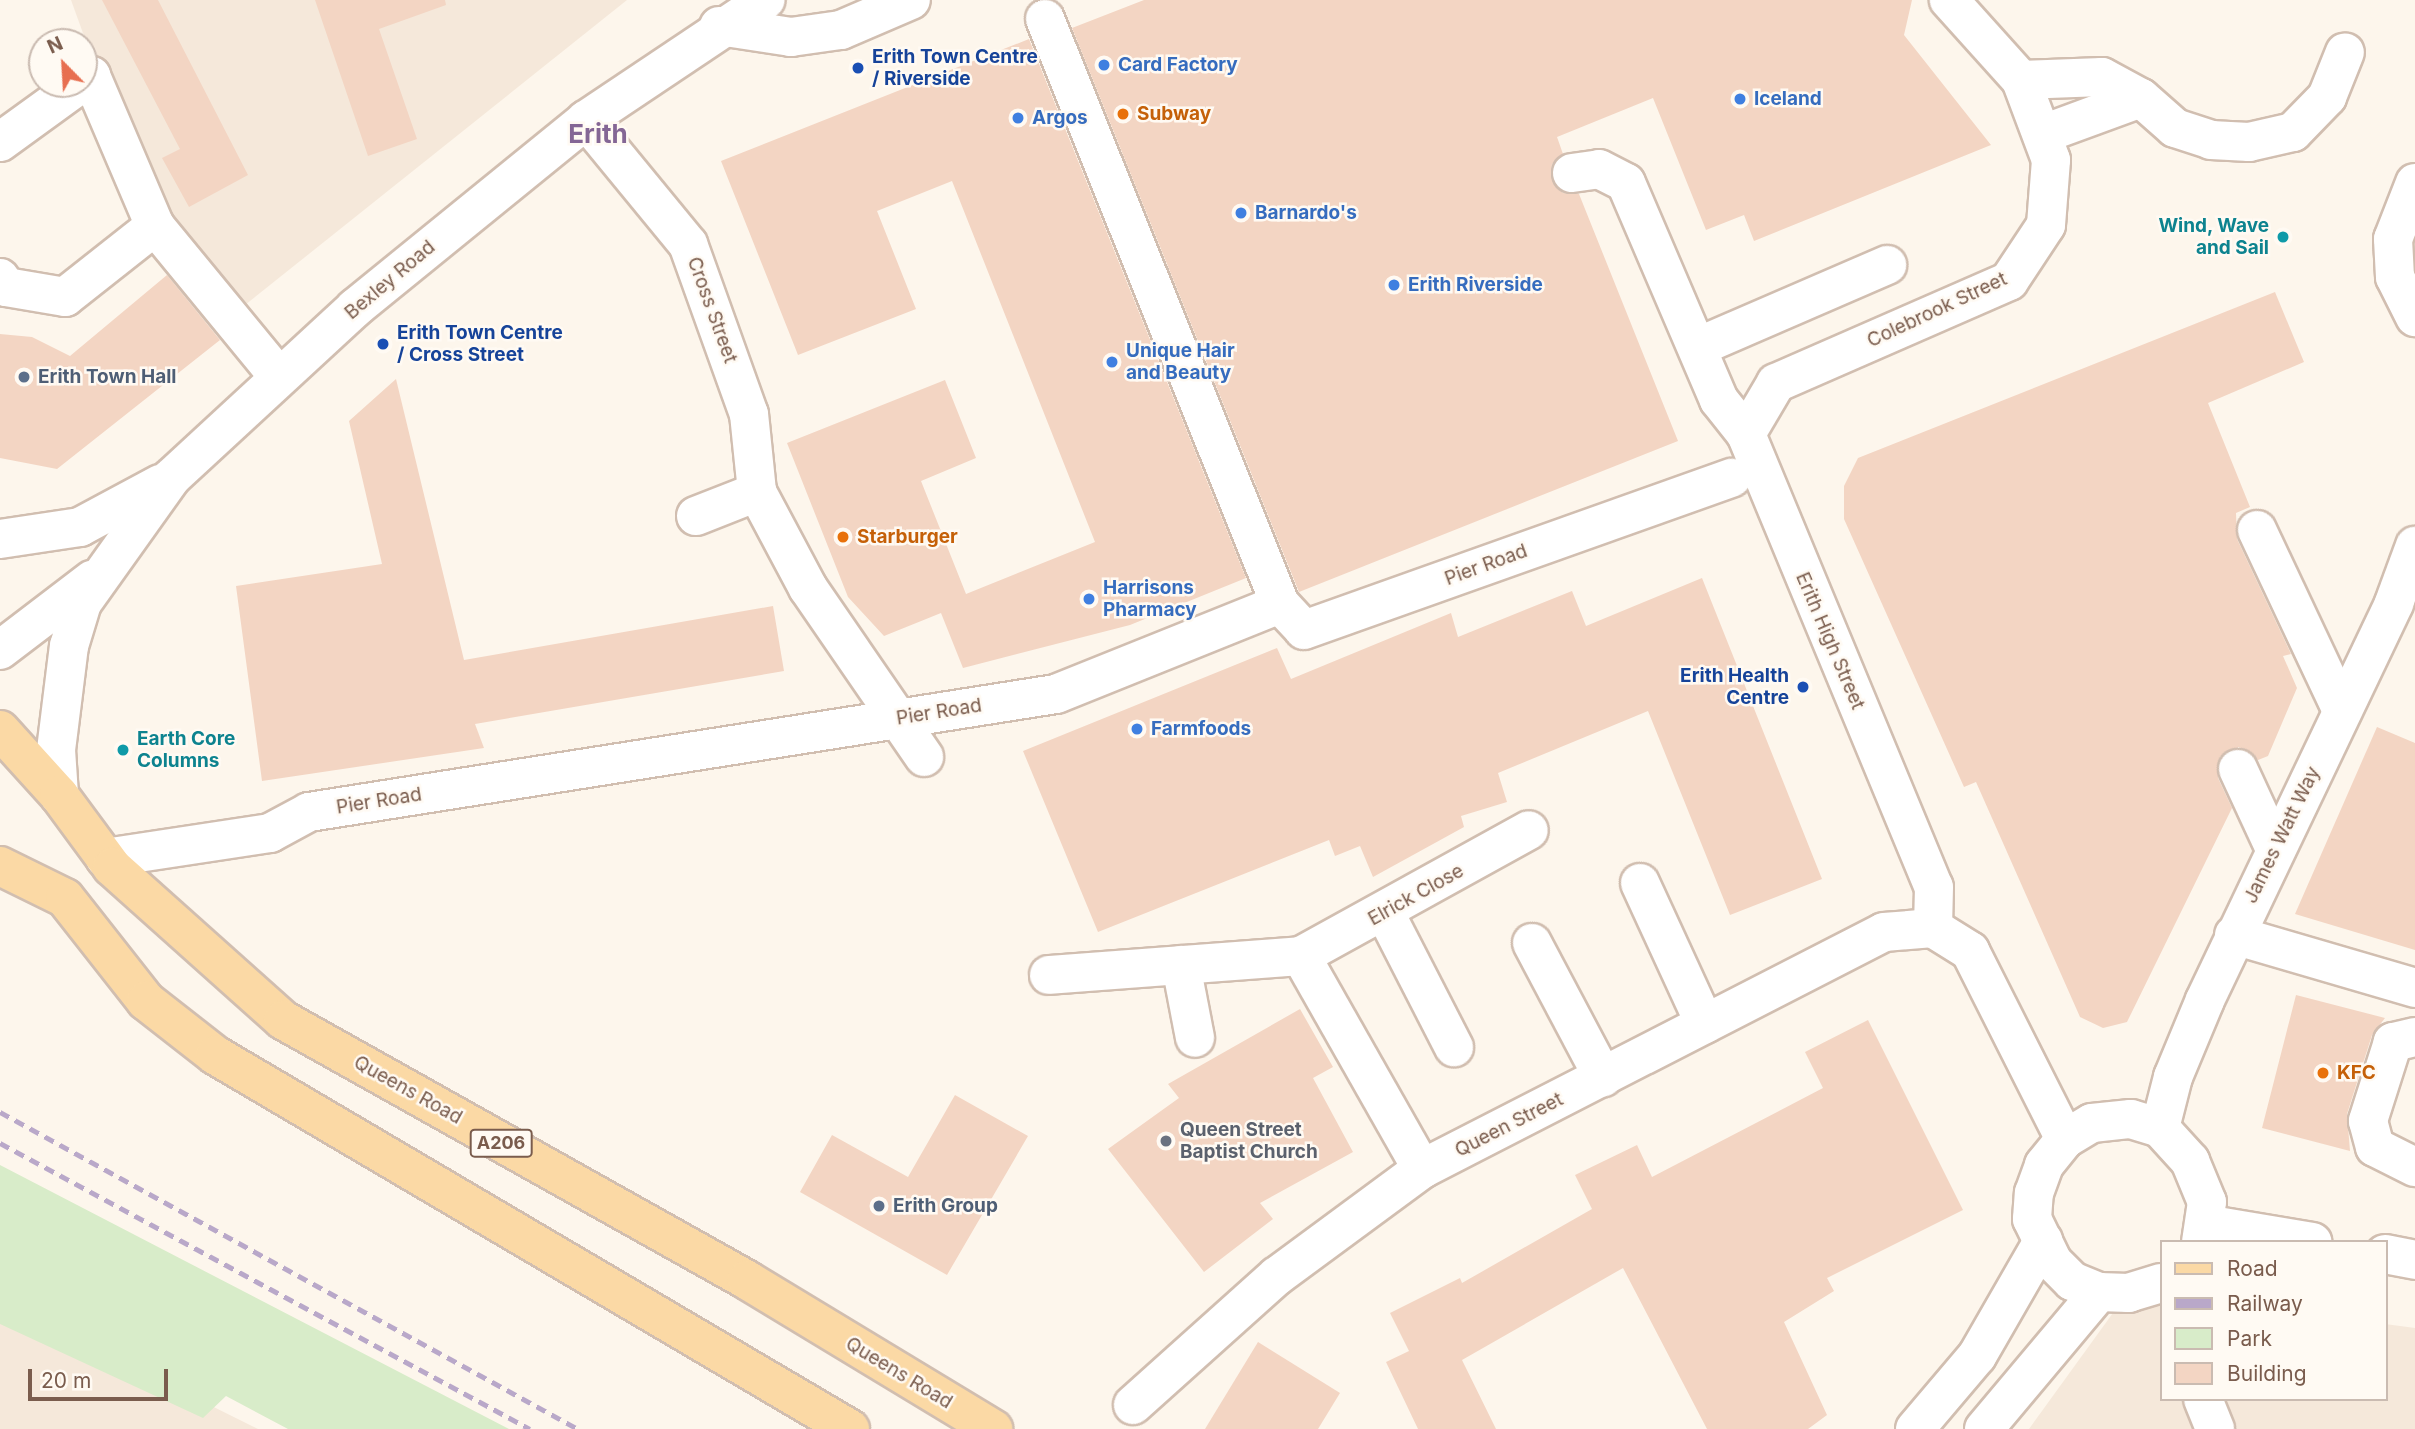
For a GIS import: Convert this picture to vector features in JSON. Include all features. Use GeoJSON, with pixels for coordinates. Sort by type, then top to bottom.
{"type":"FeatureCollection","features":[{"type":"Feature","properties":{"kind":"main road","name":"Queens Road"},"geometry":{"type":"LineString","coordinates":[[0,730],[59,795],[105,858],[284,1020],[747,1280],[993,1429]]}},
{"type":"Feature","properties":{"kind":"main road"},"geometry":{"type":"LineString","coordinates":[[0,866],[65,898],[146,1001],[223,1061],[850,1429]]}},
{"type":"Feature","properties":{"kind":"street","name":"Bexley Road"},"geometry":{"type":"LineString","coordinates":[[59,795],[55,750],[69,646],[82,603],[99,575],[171,478],[278,376],[586,120],[719,26],[765,0]]}},
{"type":"Feature","properties":{"kind":"street"},"geometry":{"type":"LineString","coordinates":[[719,26],[791,37],[841,30],[911,0]]}},
{"type":"Feature","properties":{"kind":"street","name":"Colebrook Street"},"geometry":{"type":"LineString","coordinates":[[1746,435],[1776,383],[2010,281],[2046,225],[2051,160],[2021,80],[1950,0]]}},
{"type":"Feature","properties":{"kind":"street"},"geometry":{"type":"LineString","coordinates":[[1045,19],[1280,604]]}},
{"type":"Feature","properties":{"kind":"street"},"geometry":{"type":"LineString","coordinates":[[2021,80],[2102,77],[2141,98],[2175,128],[2211,140],[2249,142],[2293,132],[2327,97],[2345,52]]}},
{"type":"Feature","properties":{"kind":"street"},"geometry":{"type":"LineString","coordinates":[[98,92],[155,226],[278,376]]}},
{"type":"Feature","properties":{"kind":"street"},"geometry":{"type":"LineString","coordinates":[[0,142],[61,98]]}},
{"type":"Feature","properties":{"kind":"street"},"geometry":{"type":"LineString","coordinates":[[2043,134],[2141,98]]}},
{"type":"Feature","properties":{"kind":"street","name":"Cross Street"},"geometry":{"type":"LineString","coordinates":[[586,120],[688,244],[749,414],[757,492],[808,588],[924,757]]}},
{"type":"Feature","properties":{"kind":"street","name":"Erith High Street"},"geometry":{"type":"LineString","coordinates":[[1572,173],[1598,169],[1626,183],[1700,346],[1719,400],[1746,435],[1934,887],[1933,928]]}},
{"type":"Feature","properties":{"kind":"street"},"geometry":{"type":"LineString","coordinates":[[2415,183],[2393,239],[2395,277],[2415,317]]}},
{"type":"Feature","properties":{"kind":"street"},"geometry":{"type":"LineString","coordinates":[[0,278],[6,287],[65,297],[155,226]]}},
{"type":"Feature","properties":{"kind":"street"},"geometry":{"type":"LineString","coordinates":[[1700,346],[1887,265]]}},
{"type":"Feature","properties":{"kind":"street"},"geometry":{"type":"LineString","coordinates":[[0,540],[80,527],[171,478]]}},
{"type":"Feature","properties":{"kind":"street","name":"Pier Road"},"geometry":{"type":"LineString","coordinates":[[105,858],[270,833],[309,812],[1056,694],[1280,604],[1304,630],[1732,478]]}},
{"type":"Feature","properties":{"kind":"street"},"geometry":{"type":"LineString","coordinates":[[696,516],[757,492]]}},
{"type":"Feature","properties":{"kind":"street"},"geometry":{"type":"LineString","coordinates":[[2257,530],[2342,711]]}},
{"type":"Feature","properties":{"kind":"street","name":"James Watt Way"},"geometry":{"type":"LineString","coordinates":[[2160,1128],[2173,1077],[2234,935],[2342,711],[2415,547]]}},
{"type":"Feature","properties":{"kind":"street","name":"Bexley Road"},"geometry":{"type":"LineString","coordinates":[[0,650],[99,575]]}},
{"type":"Feature","properties":{"kind":"street"},"geometry":{"type":"LineString","coordinates":[[2238,769],[2275,849]]}},
{"type":"Feature","properties":{"kind":"street","name":"Elrick Close"},"geometry":{"type":"LineString","coordinates":[[1049,975],[1301,956],[1385,913],[1529,830]]}},
{"type":"Feature","properties":{"kind":"street"},"geometry":{"type":"LineString","coordinates":[[1640,883],[1705,1024]]}},
{"type":"Feature","properties":{"kind":"street"},"geometry":{"type":"LineString","coordinates":[[1385,913],[1454,1047]]}},
{"type":"Feature","properties":{"kind":"street"},"geometry":{"type":"LineString","coordinates":[[1933,928],[1970,951],[2066,1139]]}},
{"type":"Feature","properties":{"kind":"street","name":"Queen Street"},"geometry":{"type":"LineString","coordinates":[[1133,1405],[1277,1276],[1422,1169],[1884,932],[1933,928]]}},
{"type":"Feature","properties":{"kind":"street"},"geometry":{"type":"LineString","coordinates":[[2234,935],[2415,988]]}},
{"type":"Feature","properties":{"kind":"street"},"geometry":{"type":"LineString","coordinates":[[1532,943],[1603,1077]]}},
{"type":"Feature","properties":{"kind":"street"},"geometry":{"type":"LineString","coordinates":[[1301,956],[1422,1169]]}},
{"type":"Feature","properties":{"kind":"street"},"geometry":{"type":"LineString","coordinates":[[1181,965],[1195,1038]]}},
{"type":"Feature","properties":{"kind":"street"},"geometry":{"type":"LineString","coordinates":[[2415,1037],[2393,1042],[2368,1121],[2375,1147],[2415,1167]]}},
{"type":"Feature","properties":{"kind":"street"},"geometry":{"type":"LineString","coordinates":[[2160,1287],[2129,1293],[2099,1292],[2072,1281],[2043,1241],[2032,1219],[2034,1193],[2044,1164],[2066,1139],[2105,1122],[2131,1119],[2160,1128],[2190,1161],[2207,1202],[2203,1233],[2288,1240]]}},
{"type":"Feature","properties":{"kind":"street"},"geometry":{"type":"LineString","coordinates":[[1915,1429],[1977,1356],[2043,1241]]}},
{"type":"Feature","properties":{"kind":"street"},"geometry":{"type":"LineString","coordinates":[[2387,1254],[2415,1260]]}},
{"type":"Feature","properties":{"kind":"street"},"geometry":{"type":"LineString","coordinates":[[1984,1429],[2099,1292]]}},
{"type":"Feature","properties":{"kind":"street"},"geometry":{"type":"LineString","coordinates":[[2204,1401],[2215,1429]]}},
{"type":"Feature","properties":{"kind":"shaded area"},"geometry":{"type":"Polygon","coordinates":[[[71,0],[627,0],[245,305],[142,196],[98,75],[98,28],[81,28],[71,0]]]}},
{"type":"Feature","properties":{"kind":"shaded area"},"geometry":{"type":"Polygon","coordinates":[[[2131,1288],[2160,1292],[2160,1401],[2387,1401],[2387,1324],[2415,1328],[2415,1429],[2029,1429],[2131,1288]]]}},
{"type":"Feature","properties":{"kind":"shaded area"},"geometry":{"type":"Polygon","coordinates":[[[0,1301],[258,1429],[0,1429],[0,1301]]]}},
{"type":"Feature","properties":{"kind":"green space"},"geometry":{"type":"Polygon","coordinates":[[[0,1165],[509,1429],[288,1429],[226,1396],[203,1418],[0,1324],[0,1165]]]}},
{"type":"Feature","properties":{"kind":"building"},"geometry":{"type":"Polygon","coordinates":[[[102,0],[158,0],[248,175],[189,207],[162,158],[180,149],[102,0]]]}},
{"type":"Feature","properties":{"kind":"building"},"geometry":{"type":"Polygon","coordinates":[[[315,0],[445,0],[446,5],[379,29],[417,139],[368,156],[315,0]]]}},
{"type":"Feature","properties":{"kind":"building","name":"Erith Riverside"},"geometry":{"type":"Polygon","coordinates":[[[1144,0],[1912,0],[1904,35],[1991,145],[1754,241],[1744,215],[1706,230],[1653,98],[1557,137],[1563,154],[1552,164],[1551,177],[1563,193],[1579,194],[1678,441],[1299,592],[1072,28],[1144,0]]]}},
{"type":"Feature","properties":{"kind":"building"},"geometry":{"type":"Polygon","coordinates":[[[1029,39],[1246,578],[1130,625],[963,668],[941,613],[884,636],[848,597],[787,443],[945,380],[976,458],[921,481],[966,594],[1095,542],[952,181],[877,211],[916,309],[798,355],[721,161],[1029,39]]]}},
{"type":"Feature","properties":{"kind":"building"},"geometry":{"type":"Polygon","coordinates":[[[167,275],[220,340],[57,469],[0,458],[0,334],[32,337],[70,356],[167,275]]]}},
{"type":"Feature","properties":{"kind":"building"},"geometry":{"type":"Polygon","coordinates":[[[2275,292],[2304,362],[2208,403],[2250,507],[2236,513],[2237,539],[2291,654],[2283,656],[2297,688],[2268,756],[2258,760],[2239,747],[2220,757],[2218,778],[2232,808],[2127,1022],[2103,1028],[2080,1017],[1976,782],[1964,787],[1844,519],[1844,486],[1858,458],[2275,292]]]}},
{"type":"Feature","properties":{"kind":"building"},"geometry":{"type":"Polygon","coordinates":[[[396,379],[464,660],[773,606],[784,671],[475,724],[484,748],[262,781],[236,586],[382,564],[349,421],[396,379]]]}},
{"type":"Feature","properties":{"kind":"building"},"geometry":{"type":"Polygon","coordinates":[[[1702,578],[1822,879],[1730,915],[1648,711],[1498,773],[1507,802],[1461,816],[1464,827],[1373,877],[1360,846],[1335,856],[1329,840],[1098,932],[1023,751],[1277,648],[1291,679],[1451,613],[1458,637],[1572,591],[1586,626],[1702,578]]]}},
{"type":"Feature","properties":{"kind":"building"},"geometry":{"type":"Polygon","coordinates":[[[2377,727],[2415,743],[2415,950],[2295,914],[2377,727]]]}},
{"type":"Feature","properties":{"kind":"building","name":"KFC"},"geometry":{"type":"Polygon","coordinates":[[[2296,995],[2385,1018],[2372,1035],[2347,1114],[2350,1151],[2262,1128],[2296,995]]]}},
{"type":"Feature","properties":{"kind":"building","name":"Queen Street Baptist Church"},"geometry":{"type":"Polygon","coordinates":[[[1300,1009],[1333,1067],[1313,1078],[1353,1152],[1260,1203],[1273,1219],[1204,1272],[1108,1149],[1179,1098],[1168,1084],[1300,1009]]]}},
{"type":"Feature","properties":{"kind":"building"},"geometry":{"type":"Polygon","coordinates":[[[1868,1020],[1963,1210],[1827,1278],[1834,1291],[1784,1322],[1827,1415],[1808,1429],[1707,1429],[1623,1268],[1462,1360],[1496,1429],[1418,1429],[1386,1362],[1409,1351],[1390,1313],[1460,1278],[1462,1283],[1592,1209],[1575,1175],[1637,1145],[1652,1177],[1823,1088],[1805,1052],[1868,1020]]]}},
{"type":"Feature","properties":{"kind":"building"},"geometry":{"type":"Polygon","coordinates":[[[955,1095],[1028,1136],[947,1275],[800,1192],[832,1135],[908,1177],[955,1095]]]}},
{"type":"Feature","properties":{"kind":"building"},"geometry":{"type":"Polygon","coordinates":[[[1258,1342],[1340,1393],[1318,1429],[1205,1429],[1258,1342]]]}},
{"type":"Feature","properties":{"kind":"railway"},"geometry":{"type":"LineString","coordinates":[[0,1112],[578,1429]]}},
{"type":"Feature","properties":{"kind":"railway"},"geometry":{"type":"LineString","coordinates":[[0,1143],[530,1429]]}},
{"type":"Feature","properties":{"kind":"place","name":"Card Factory"},"geometry":{"type":"Point","coordinates":[1104,65]}},
{"type":"Feature","properties":{"kind":"place","name":"Erith Town Centre / Riverside"},"geometry":{"type":"Point","coordinates":[858,68]}},
{"type":"Feature","properties":{"kind":"place","name":"Iceland"},"geometry":{"type":"Point","coordinates":[1740,99]}},
{"type":"Feature","properties":{"kind":"place","name":"Subway"},"geometry":{"type":"Point","coordinates":[1123,114]}},
{"type":"Feature","properties":{"kind":"place","name":"Argos"},"geometry":{"type":"Point","coordinates":[1018,118]}},
{"type":"Feature","properties":{"kind":"place","name":"Barnardo's"},"geometry":{"type":"Point","coordinates":[1241,213]}},
{"type":"Feature","properties":{"kind":"place","name":"Wind, Wave and Sail"},"geometry":{"type":"Point","coordinates":[2283,237]}},
{"type":"Feature","properties":{"kind":"place","name":"Erith Riverside"},"geometry":{"type":"Point","coordinates":[1394,285]}},
{"type":"Feature","properties":{"kind":"place","name":"Erith Town Centre / Cross Street"},"geometry":{"type":"Point","coordinates":[383,344]}},
{"type":"Feature","properties":{"kind":"place","name":"Unique Hair and Beauty"},"geometry":{"type":"Point","coordinates":[1112,362]}},
{"type":"Feature","properties":{"kind":"place","name":"Erith Town Hall"},"geometry":{"type":"Point","coordinates":[24,377]}},
{"type":"Feature","properties":{"kind":"place","name":"Starburger"},"geometry":{"type":"Point","coordinates":[843,537]}},
{"type":"Feature","properties":{"kind":"place","name":"Harrisons Pharmacy"},"geometry":{"type":"Point","coordinates":[1089,599]}},
{"type":"Feature","properties":{"kind":"place","name":"Erith Health Centre"},"geometry":{"type":"Point","coordinates":[1803,687]}},
{"type":"Feature","properties":{"kind":"place","name":"Farmfoods"},"geometry":{"type":"Point","coordinates":[1137,729]}},
{"type":"Feature","properties":{"kind":"place","name":"Earth Core Columns"},"geometry":{"type":"Point","coordinates":[123,750]}},
{"type":"Feature","properties":{"kind":"place","name":"KFC"},"geometry":{"type":"Point","coordinates":[2323,1073]}},
{"type":"Feature","properties":{"kind":"place","name":"Queen Street Baptist Church"},"geometry":{"type":"Point","coordinates":[1166,1141]}},
{"type":"Feature","properties":{"kind":"place","name":"Erith Group"},"geometry":{"type":"Point","coordinates":[879,1206]}},
{"type":"Feature","properties":{"kind":"district","name":"Erith"},"geometry":{"type":"Point","coordinates":[598,134]}}]}
